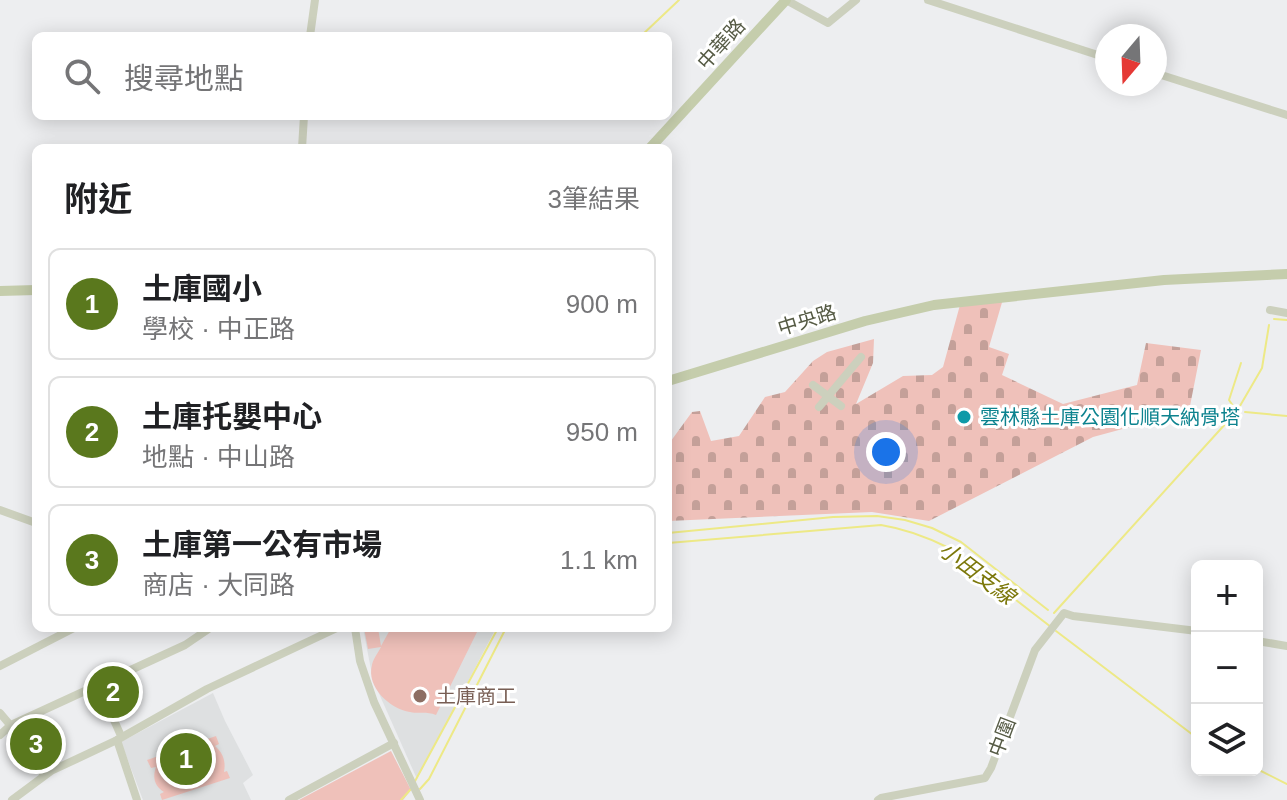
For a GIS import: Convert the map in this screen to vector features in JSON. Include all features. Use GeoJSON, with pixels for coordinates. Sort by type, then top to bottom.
{"type":"FeatureCollection","features":[{"type":"Feature","properties":{"kind":"main road","name":"中華路"},"geometry":{"type":"LineString","coordinates":[[654,144],[786,0]]}},
{"type":"Feature","properties":{"kind":"main road","name":"中央路"},"geometry":{"type":"LineString","coordinates":[[672,380],[865,321],[934,305],[1164,280],[1287,274]]}},
{"type":"Feature","properties":{"kind":"main road"},"geometry":{"type":"LineString","coordinates":[[0,291],[32,290]]}},
{"type":"Feature","properties":{"kind":"street"},"geometry":{"type":"LineString","coordinates":[[311,32],[315,0]]}},
{"type":"Feature","properties":{"kind":"street"},"geometry":{"type":"LineString","coordinates":[[786,0],[828,23],[856,0]]}},
{"type":"Feature","properties":{"kind":"street"},"geometry":{"type":"LineString","coordinates":[[928,0],[1095,54]]}},
{"type":"Feature","properties":{"kind":"street"},"geometry":{"type":"LineString","coordinates":[[1167,77],[1287,115]]}},
{"type":"Feature","properties":{"kind":"street"},"geometry":{"type":"LineString","coordinates":[[302,144],[304,120]]}},
{"type":"Feature","properties":{"kind":"street"},"geometry":{"type":"LineString","coordinates":[[1270,310],[1287,313]]}},
{"type":"Feature","properties":{"kind":"street"},"geometry":{"type":"LineString","coordinates":[[819,407],[861,357]]}},
{"type":"Feature","properties":{"kind":"street"},"geometry":{"type":"LineString","coordinates":[[813,385],[841,406]]}},
{"type":"Feature","properties":{"kind":"street"},"geometry":{"type":"LineString","coordinates":[[0,510],[32,522]]}},
{"type":"Feature","properties":{"kind":"street","name":"中圍"},"geometry":{"type":"LineString","coordinates":[[878,800],[985,778],[1035,650],[1064,613],[1191,630]]}},
{"type":"Feature","properties":{"kind":"street"},"geometry":{"type":"LineString","coordinates":[[0,666],[66,632]]}},
{"type":"Feature","properties":{"kind":"street"},"geometry":{"type":"LineString","coordinates":[[0,735],[10,725],[185,645],[204,632]]}},
{"type":"Feature","properties":{"kind":"street"},"geometry":{"type":"LineString","coordinates":[[356,632],[360,661],[374,702],[420,800]]}},
{"type":"Feature","properties":{"kind":"street"},"geometry":{"type":"LineString","coordinates":[[12,800],[44,775],[317,633]]}},
{"type":"Feature","properties":{"kind":"street"},"geometry":{"type":"LineString","coordinates":[[1263,642],[1287,646]]}},
{"type":"Feature","properties":{"kind":"street"},"geometry":{"type":"LineString","coordinates":[[98,684],[119,738],[137,800]]}},
{"type":"Feature","properties":{"kind":"street"},"geometry":{"type":"LineString","coordinates":[[0,713],[44,775]]}},
{"type":"Feature","properties":{"kind":"street"},"geometry":{"type":"LineString","coordinates":[[289,800],[394,743]]}},
{"type":"Feature","properties":{"kind":"shaded area","name":"土庫商工"},"geometry":{"type":"Polygon","coordinates":[[[364,632],[494,632],[417,779],[373,680],[364,632]]]}},
{"type":"Feature","properties":{"kind":"shaded area"},"geometry":{"type":"Polygon","coordinates":[[[213,693],[253,775],[243,783],[251,800],[143,800],[121,742],[213,693]]]}},
{"type":"Feature","properties":{"kind":"green space"},"geometry":{"type":"Polygon","coordinates":[[[1003,299],[989,347],[1009,354],[1002,375],[1063,404],[1137,385],[1146,343],[1201,350],[1189,411],[1093,437],[929,521],[872,512],[672,521],[672,440],[692,412],[700,411],[711,441],[739,436],[765,397],[785,392],[813,361],[827,352],[874,339],[873,363],[856,404],[903,376],[932,375],[943,367],[960,305],[1003,299]]]}},
{"type":"Feature","properties":{"kind":"green space"},"geometry":{"type":"Polygon","coordinates":[[[365,632],[379,632],[381,646],[389,632],[477,632],[436,715],[402,710],[381,696],[371,673],[381,647],[368,649],[365,632]]]}},
{"type":"Feature","properties":{"kind":"green space"},"geometry":{"type":"Polygon","coordinates":[[[216,736],[219,744],[215,746],[223,758],[224,772],[227,771],[230,778],[162,800],[160,794],[164,792],[154,778],[156,767],[151,768],[147,760],[216,736]]]}},
{"type":"Feature","properties":{"kind":"green space"},"geometry":{"type":"Polygon","coordinates":[[[391,751],[411,790],[403,800],[299,800],[391,751]]]}},
{"type":"Feature","properties":{"kind":"waterway"},"geometry":{"type":"LineString","coordinates":[[645,32],[679,0]]}},
{"type":"Feature","properties":{"kind":"waterway"},"geometry":{"type":"LineString","coordinates":[[1274,319],[1287,320]]}},
{"type":"Feature","properties":{"kind":"waterway"},"geometry":{"type":"LineString","coordinates":[[1054,613],[1237,411],[1262,368],[1269,325]]}},
{"type":"Feature","properties":{"kind":"waterway"},"geometry":{"type":"LineString","coordinates":[[1236,410],[1229,400],[1241,363]]}},
{"type":"Feature","properties":{"kind":"waterway"},"geometry":{"type":"LineString","coordinates":[[1245,412],[1287,416]]}},
{"type":"Feature","properties":{"kind":"waterway"},"geometry":{"type":"LineString","coordinates":[[672,533],[833,517],[877,516],[905,520],[932,528],[961,542],[1048,610]]}},
{"type":"Feature","properties":{"kind":"waterway","name":"小田支線"},"geometry":{"type":"LineString","coordinates":[[672,543],[881,525],[890,527],[949,548],[1051,627]]}},
{"type":"Feature","properties":{"kind":"waterway","name":"小田支線"},"geometry":{"type":"LineString","coordinates":[[1056,631],[1191,733]]}},
{"type":"Feature","properties":{"kind":"waterway"},"geometry":{"type":"LineString","coordinates":[[414,783],[496,632]]}},
{"type":"Feature","properties":{"kind":"waterway","name":"小田支線"},"geometry":{"type":"LineString","coordinates":[[420,789],[429,779],[504,632]]}},
{"type":"Feature","properties":{"kind":"waterway","name":"小田支線"},"geometry":{"type":"LineString","coordinates":[[1263,772],[1287,784]]}},
{"type":"Feature","properties":{"kind":"waterway"},"geometry":{"type":"LineString","coordinates":[[401,800],[411,789]]}},
{"type":"Feature","properties":{"kind":"place","name":"雲林縣土庫公園化順天納骨塔"},"geometry":{"type":"Point","coordinates":[964,417]}},
{"type":"Feature","properties":{"kind":"place","name":"土庫托嬰中心"},"geometry":{"type":"Point","coordinates":[113,692]}},
{"type":"Feature","properties":{"kind":"place","name":"土庫商工"},"geometry":{"type":"Point","coordinates":[420,696]}},
{"type":"Feature","properties":{"kind":"place","name":"土庫第一公有市場"},"geometry":{"type":"Point","coordinates":[36,744]}},
{"type":"Feature","properties":{"kind":"place","name":"土庫國小"},"geometry":{"type":"Point","coordinates":[186,759]}}]}
